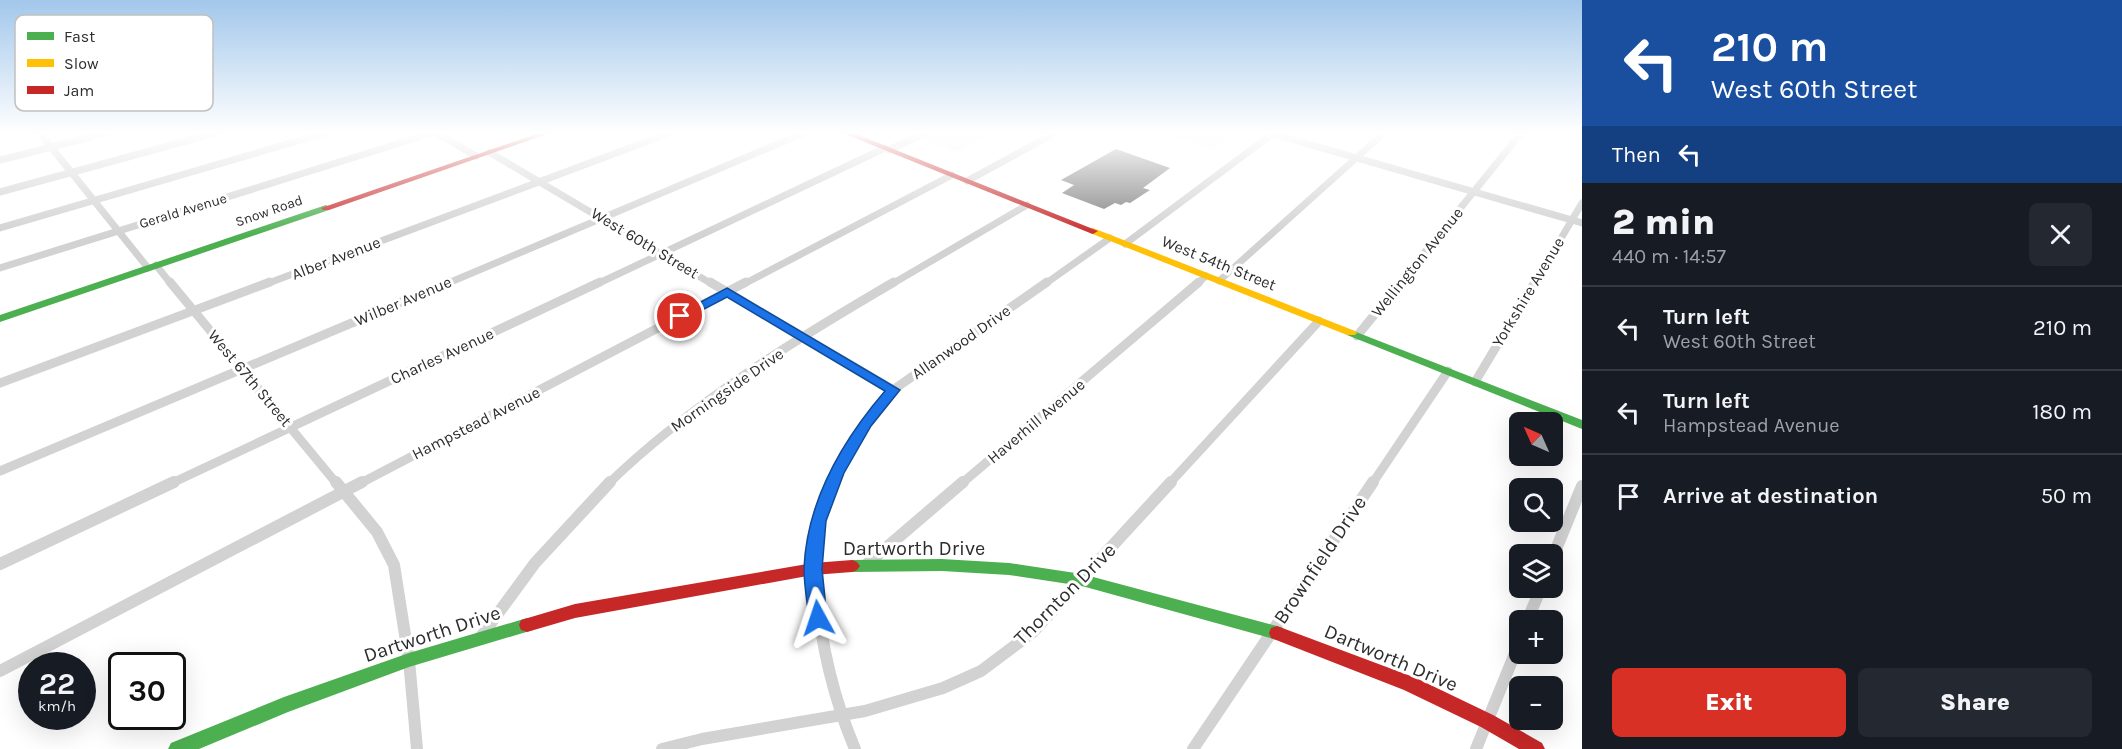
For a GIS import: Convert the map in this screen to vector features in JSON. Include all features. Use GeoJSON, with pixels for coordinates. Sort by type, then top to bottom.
{"type":"FeatureCollection","features":[{"type":"Feature","properties":{"kind":"street","name":"West 67th Street"},"geometry":{"type":"LineString","coordinates":[[67,167],[118,231],[194,311],[244,369],[377,532],[394,566],[409,660],[417,749]]}},
{"type":"Feature","properties":{"kind":"street"},"geometry":{"type":"LineString","coordinates":[[0,192],[90,167]]}},
{"type":"Feature","properties":{"kind":"street"},"geometry":{"type":"LineString","coordinates":[[0,228],[208,167]]}},
{"type":"Feature","properties":{"kind":"street","name":"Gerald Avenue"},"geometry":{"type":"LineString","coordinates":[[0,268],[323,167]]}},
{"type":"Feature","properties":{"kind":"street","name":"Snow Road"},"geometry":{"type":"LineString","coordinates":[[0,319],[444,167]]}},
{"type":"Feature","properties":{"kind":"street","name":"West 60th Street"},"geometry":{"type":"LineString","coordinates":[[516,167],[893,390]]}},
{"type":"Feature","properties":{"kind":"street","name":"Alber Avenue"},"geometry":{"type":"LineString","coordinates":[[0,383],[579,167]]}},
{"type":"Feature","properties":{"kind":"street","name":"Wilber Avenue"},"geometry":{"type":"LineString","coordinates":[[0,471],[723,167]]}},
{"type":"Feature","properties":{"kind":"street","name":"Charles Avenue"},"geometry":{"type":"LineString","coordinates":[[0,564],[848,167]]}},
{"type":"Feature","properties":{"kind":"street","name":"West 54th Street"},"geometry":{"type":"LineString","coordinates":[[932,167],[1582,424]]}},
{"type":"Feature","properties":{"kind":"street"},"geometry":{"type":"LineString","coordinates":[[967,181],[993,167]]}},
{"type":"Feature","properties":{"kind":"street"},"geometry":{"type":"LineString","coordinates":[[1125,244],[1226,167]]}},
{"type":"Feature","properties":{"kind":"street"},"geometry":{"type":"LineString","coordinates":[[1219,281],[1346,167]]}},
{"type":"Feature","properties":{"kind":"street"},"geometry":{"type":"LineString","coordinates":[[1387,167],[1582,223]]}},
{"type":"Feature","properties":{"kind":"street","name":"Wellington Avenue"},"geometry":{"type":"LineString","coordinates":[[1357,336],[1494,167]]}},
{"type":"Feature","properties":{"kind":"street","name":"Hampstead Avenue"},"geometry":{"type":"LineString","coordinates":[[0,671],[952,175]]}},
{"type":"Feature","properties":{"kind":"street","name":"Yorkshire Avenue"},"geometry":{"type":"LineString","coordinates":[[1475,382],[1582,203]]}},
{"type":"Feature","properties":{"kind":"street","name":"Morningside Drive"},"geometry":{"type":"LineString","coordinates":[[480,638],[508,595],[551,542],[663,434],[721,390],[1027,205]]}},
{"type":"Feature","properties":{"kind":"street","name":"Allanwood Drive"},"geometry":{"type":"LineString","coordinates":[[855,749],[840,717],[820,637],[813,569],[818,521],[836,472],[866,423],[893,390],[1110,238]]}},
{"type":"Feature","properties":{"kind":"street","name":"Haverhill Avenue"},"geometry":{"type":"LineString","coordinates":[[866,565],[1206,276]]}},
{"type":"Feature","properties":{"kind":"street","name":"Thornton Drive"},"geometry":{"type":"LineString","coordinates":[[662,749],[840,717],[910,700],[982,670],[1033,632],[1319,321]]}},
{"type":"Feature","properties":{"kind":"street","name":"Brownfield Drive"},"geometry":{"type":"LineString","coordinates":[[1193,749],[1448,371]]}},
{"type":"Feature","properties":{"kind":"street"},"geometry":{"type":"LineString","coordinates":[[1558,544],[1582,486]]}},
{"type":"Feature","properties":{"kind":"street","name":"Dartworth Drive"},"geometry":{"type":"LineString","coordinates":[[177,749],[284,705],[409,660],[575,611],[813,569],[866,565],[942,565],[1009,569],[1082,580],[1272,631],[1410,684],[1487,721],[1536,749]]}},
{"type":"Feature","properties":{"kind":"street"},"geometry":{"type":"LineString","coordinates":[[1476,749],[1511,664]]}},
{"type":"Feature","properties":{"kind":"building"},"geometry":{"type":"Polygon","coordinates":[[[1084,167],[1170,168],[1143,188],[1150,190],[1130,203],[1126,202],[1121,205],[1115,203],[1104,209],[1062,193],[1074,185],[1061,180],[1084,167]]]}},
{"type":"Feature","properties":{"kind":"traffic: fast"},"geometry":{"type":"LineString","coordinates":[[0,319],[326,208]]}},
{"type":"Feature","properties":{"kind":"traffic: fast"},"geometry":{"type":"LineString","coordinates":[[1351,333],[1582,425]]}},
{"type":"Feature","properties":{"kind":"traffic: fast"},"geometry":{"type":"LineString","coordinates":[[852,566],[942,565],[1009,569],[1082,580],[1277,633]]}},
{"type":"Feature","properties":{"kind":"traffic: fast"},"geometry":{"type":"LineString","coordinates":[[177,749],[284,705],[409,660],[527,625]]}},
{"type":"Feature","properties":{"kind":"traffic: slow"},"geometry":{"type":"LineString","coordinates":[[1093,231],[1351,333]]}},
{"type":"Feature","properties":{"kind":"traffic: jam"},"geometry":{"type":"LineString","coordinates":[[326,208],[446,167]]}},
{"type":"Feature","properties":{"kind":"traffic: jam"},"geometry":{"type":"LineString","coordinates":[[932,167],[1093,231]]}},
{"type":"Feature","properties":{"kind":"traffic: jam"},"geometry":{"type":"LineString","coordinates":[[527,625],[575,611],[813,569],[852,566]]}},
{"type":"Feature","properties":{"kind":"traffic: jam"},"geometry":{"type":"LineString","coordinates":[[1277,633],[1410,684],[1487,721],[1536,749]]}},
{"type":"Feature","properties":{"kind":"route"},"geometry":{"type":"LineString","coordinates":[[680,316],[727,292],[893,390],[866,423],[836,472],[818,521],[813,569],[818,618]]}}]}
